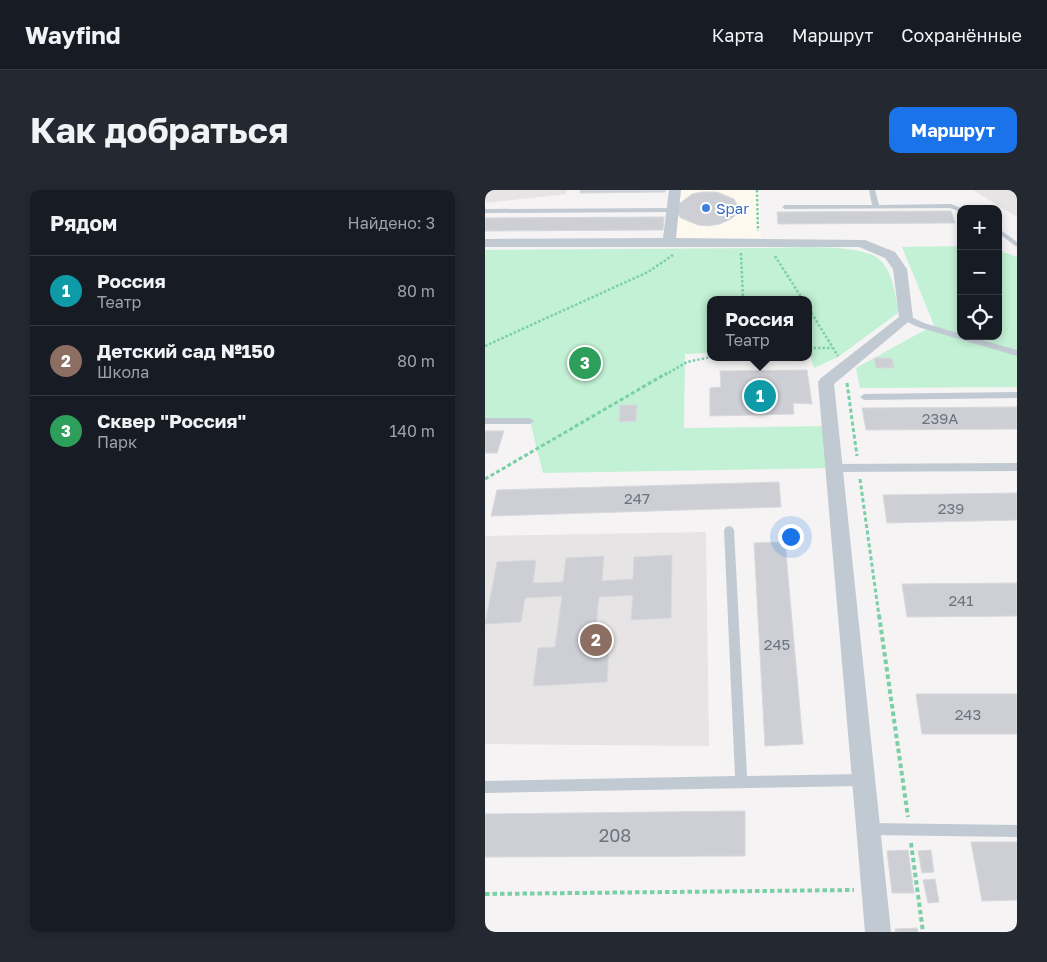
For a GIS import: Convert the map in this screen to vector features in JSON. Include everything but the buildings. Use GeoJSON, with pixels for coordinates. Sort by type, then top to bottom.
{"type":"FeatureCollection","features":[{"type":"Feature","properties":{"kind":"street"},"geometry":{"type":"LineString","coordinates":[[669,242],[675,190]]}},
{"type":"Feature","properties":{"kind":"street"},"geometry":{"type":"LineString","coordinates":[[485,243],[861,243],[890,255],[900,269],[906,318],[895,329],[844,366],[826,382],[862,780],[869,829],[878,932]]}},
{"type":"Feature","properties":{"kind":"lane"},"geometry":{"type":"LineString","coordinates":[[873,190],[876,207]]}},
{"type":"Feature","properties":{"kind":"lane"},"geometry":{"type":"LineString","coordinates":[[785,207],[951,206],[957,208]]}},
{"type":"Feature","properties":{"kind":"lane"},"geometry":{"type":"LineString","coordinates":[[485,211],[673,210]]}},
{"type":"Feature","properties":{"kind":"lane"},"geometry":{"type":"LineString","coordinates":[[1002,233],[1017,245]]}},
{"type":"Feature","properties":{"kind":"lane"},"geometry":{"type":"LineString","coordinates":[[906,318],[921,325],[1017,353]]}},
{"type":"Feature","properties":{"kind":"lane"},"geometry":{"type":"LineString","coordinates":[[864,397],[1017,396]]}},
{"type":"Feature","properties":{"kind":"lane"},"geometry":{"type":"LineString","coordinates":[[485,421],[530,421]]}},
{"type":"Feature","properties":{"kind":"lane"},"geometry":{"type":"LineString","coordinates":[[833,468],[1017,467]]}},
{"type":"Feature","properties":{"kind":"lane"},"geometry":{"type":"LineString","coordinates":[[729,530],[741,783]]}},
{"type":"Feature","properties":{"kind":"lane"},"geometry":{"type":"LineString","coordinates":[[485,787],[862,780]]}},
{"type":"Feature","properties":{"kind":"lane"},"geometry":{"type":"LineString","coordinates":[[869,829],[1017,831]]}},
{"type":"Feature","properties":{"kind":"path"},"geometry":{"type":"LineString","coordinates":[[744,296],[755,242],[757,190]]}},
{"type":"Feature","properties":{"kind":"path"},"geometry":{"type":"LineString","coordinates":[[485,346],[649,272],[692,242]]}},
{"type":"Feature","properties":{"kind":"path"},"geometry":{"type":"LineString","coordinates":[[755,242],[800,296]]}},
{"type":"Feature","properties":{"kind":"path"},"geometry":{"type":"LineString","coordinates":[[812,315],[844,366],[871,545],[923,932]]}},
{"type":"Feature","properties":{"kind":"path"},"geometry":{"type":"LineString","coordinates":[[812,348],[832,348]]}},
{"type":"Feature","properties":{"kind":"path"},"geometry":{"type":"LineString","coordinates":[[485,480],[687,362],[707,357]]}},
{"type":"Feature","properties":{"kind":"path"},"geometry":{"type":"LineString","coordinates":[[485,894],[874,890]]}},
{"type":"Feature","properties":{"kind":"shaded area"},"geometry":{"type":"Polygon","coordinates":[[[485,190],[567,190],[566,194],[486,203],[485,190]]]}},
{"type":"Feature","properties":{"kind":"shaded area"},"geometry":{"type":"Polygon","coordinates":[[[671,190],[759,190],[761,238],[665,239],[671,190]]]}},
{"type":"Feature","properties":{"kind":"shaded area"},"geometry":{"type":"Polygon","coordinates":[[[973,190],[1017,190],[1017,217],[1002,208],[1002,205],[997,205],[973,190]]]}},
{"type":"Feature","properties":{"kind":"shaded area"},"geometry":{"type":"Polygon","coordinates":[[[706,532],[709,746],[485,744],[485,536],[706,532]]]}},
{"type":"Feature","properties":{"kind":"green space"},"geometry":{"type":"Polygon","coordinates":[[[957,246],[957,340],[1002,340],[1002,251],[1017,257],[1017,387],[860,388],[856,368],[934,325],[902,247],[957,246]]]}},
{"type":"Feature","properties":{"kind":"green space"},"geometry":{"type":"Polygon","coordinates":[[[812,247],[860,251],[873,255],[885,266],[893,285],[899,312],[838,357],[814,368],[812,361],[812,296],[707,296],[707,353],[685,354],[684,428],[830,426],[834,468],[543,473],[530,421],[485,421],[485,250],[812,247]]]}},
{"type":"Feature","properties":{"kind":"place","name":"Spar"},"geometry":{"type":"Point","coordinates":[706,208]}},
{"type":"Feature","properties":{"kind":"place","name":"Сквер \"Россия\""},"geometry":{"type":"Point","coordinates":[585,363]}},
{"type":"Feature","properties":{"kind":"place","name":"Россия"},"geometry":{"type":"Point","coordinates":[760,396]}},
{"type":"Feature","properties":{"kind":"place","name":"Детский сад №150"},"geometry":{"type":"Point","coordinates":[596,640]}}]}
